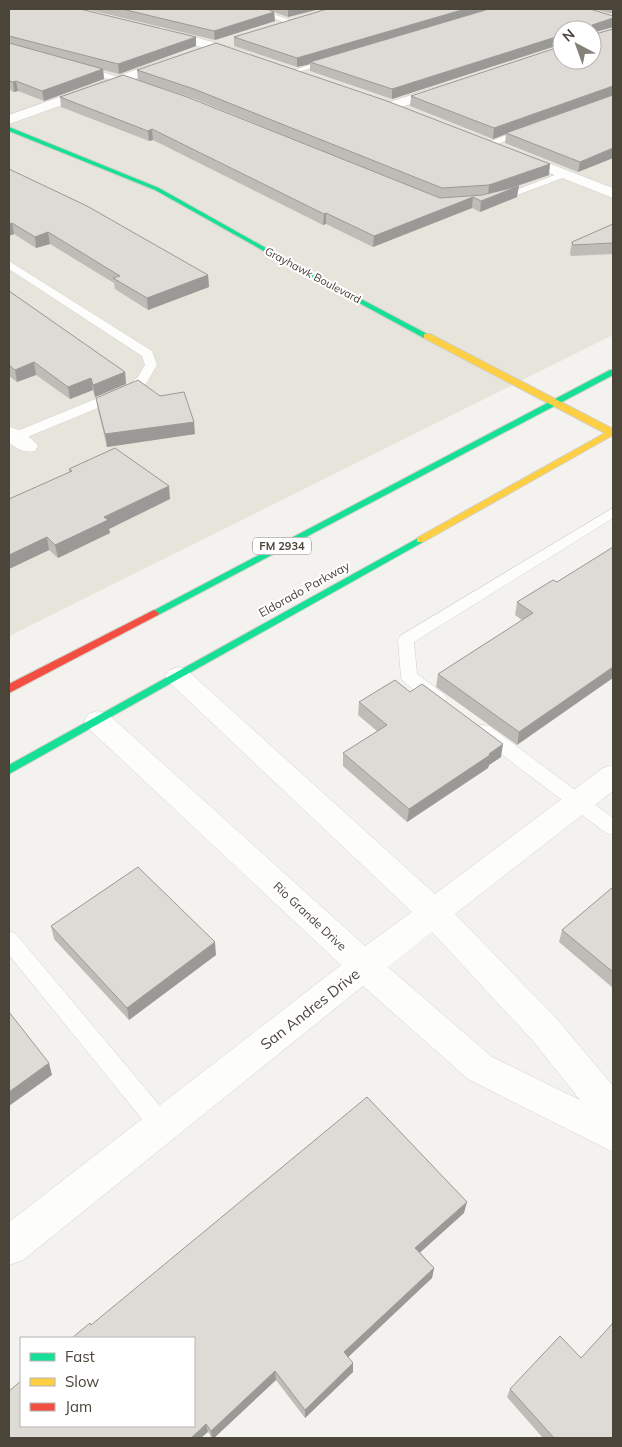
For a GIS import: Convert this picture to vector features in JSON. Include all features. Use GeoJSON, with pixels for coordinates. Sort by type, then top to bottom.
{"type":"FeatureCollection","features":[{"type":"Feature","properties":{"kind":"main road","name":"Grayhawk Boulevard"},"geometry":{"type":"LineString","coordinates":[[9,129],[157,189],[289,263],[612,433]]}},
{"type":"Feature","properties":{"kind":"main road","name":"FM 2934"},"geometry":{"type":"LineString","coordinates":[[9,689],[613,372]]}},
{"type":"Feature","properties":{"kind":"main road","name":"Eldorado Parkway"},"geometry":{"type":"LineString","coordinates":[[9,770],[612,433]]}},
{"type":"Feature","properties":{"kind":"street"},"geometry":{"type":"LineString","coordinates":[[267,28],[296,20]]}},
{"type":"Feature","properties":{"kind":"street"},"geometry":{"type":"LineString","coordinates":[[151,29],[214,45],[258,60]]}},
{"type":"Feature","properties":{"kind":"street"},"geometry":{"type":"LineString","coordinates":[[9,120],[233,39]]}},
{"type":"Feature","properties":{"kind":"street"},"geometry":{"type":"LineString","coordinates":[[275,66],[320,81]]}},
{"type":"Feature","properties":{"kind":"street"},"geometry":{"type":"LineString","coordinates":[[410,113],[388,104],[458,84]]}},
{"type":"Feature","properties":{"kind":"street"},"geometry":{"type":"LineString","coordinates":[[485,142],[613,192]]}},
{"type":"Feature","properties":{"kind":"street"},"geometry":{"type":"LineString","coordinates":[[178,676],[434,913],[545,1030],[613,1113]]}},
{"type":"Feature","properties":{"kind":"street","name":"Rio Grande Drive"},"geometry":{"type":"LineString","coordinates":[[98,721],[364,966],[480,1068],[613,1134]]}},
{"type":"Feature","properties":{"kind":"street","name":"San Andres Drive"},"geometry":{"type":"LineString","coordinates":[[9,1246],[364,966],[613,776]]}},
{"type":"Feature","properties":{"kind":"lane"},"geometry":{"type":"LineString","coordinates":[[254,9],[296,20]]}},
{"type":"Feature","properties":{"kind":"lane"},"geometry":{"type":"LineString","coordinates":[[292,72],[339,58]]}},
{"type":"Feature","properties":{"kind":"lane"},"geometry":{"type":"LineString","coordinates":[[74,66],[147,88]]}},
{"type":"Feature","properties":{"kind":"lane"},"geometry":{"type":"LineString","coordinates":[[485,142],[534,128]]}},
{"type":"Feature","properties":{"kind":"lane"},"geometry":{"type":"LineString","coordinates":[[488,202],[565,174]]}},
{"type":"Feature","properties":{"kind":"lane"},"geometry":{"type":"LineString","coordinates":[[9,264],[148,354],[151,365],[143,379],[132,389],[15,443]]}},
{"type":"Feature","properties":{"kind":"lane"},"geometry":{"type":"LineString","coordinates":[[448,705],[409,677],[406,640],[613,512]]}},
{"type":"Feature","properties":{"kind":"lane"},"geometry":{"type":"LineString","coordinates":[[471,722],[613,828]]}},
{"type":"Feature","properties":{"kind":"lane"},"geometry":{"type":"LineString","coordinates":[[9,940],[162,1126]]}},
{"type":"Feature","properties":{"kind":"shaded area"},"geometry":{"type":"Polygon","coordinates":[[[9,9],[613,9],[613,335],[9,636],[9,9]]]}},
{"type":"Feature","properties":{"kind":"building"},"geometry":{"type":"Polygon","coordinates":[[[9,9],[80,9],[196,37],[118,64],[9,36],[9,9]]]}},
{"type":"Feature","properties":{"kind":"building"},"geometry":{"type":"Polygon","coordinates":[[[122,9],[267,9],[274,12],[214,31],[122,9]]]}},
{"type":"Feature","properties":{"kind":"building"},"geometry":{"type":"Polygon","coordinates":[[[327,9],[465,9],[297,58],[234,37],[327,9]]]}},
{"type":"Feature","properties":{"kind":"building"},"geometry":{"type":"Polygon","coordinates":[[[489,9],[590,9],[613,16],[613,18],[602,22],[602,20],[552,20],[552,38],[392,89],[310,62],[489,9]]]}},
{"type":"Feature","properties":{"kind":"building"},"geometry":{"type":"Polygon","coordinates":[[[613,29],[613,86],[494,128],[411,96],[552,49],[552,70],[602,70],[602,32],[613,29]]]}},
{"type":"Feature","properties":{"kind":"building"},"geometry":{"type":"Polygon","coordinates":[[[9,43],[103,69],[42,91],[16,81],[9,81],[9,43]]]}},
{"type":"Feature","properties":{"kind":"building"},"geometry":{"type":"Polygon","coordinates":[[[216,43],[387,101],[550,164],[489,185],[442,188],[194,89],[137,70],[216,43]]]}},
{"type":"Feature","properties":{"kind":"building"},"geometry":{"type":"Polygon","coordinates":[[[123,75],[187,97],[440,198],[482,195],[519,186],[481,201],[473,197],[374,236],[326,213],[324,214],[152,129],[148,131],[60,97],[123,75]]]}},
{"type":"Feature","properties":{"kind":"building"},"geometry":{"type":"Polygon","coordinates":[[[613,95],[613,148],[580,162],[506,133],[613,95]]]}},
{"type":"Feature","properties":{"kind":"building"},"geometry":{"type":"Polygon","coordinates":[[[9,169],[87,206],[208,275],[147,298],[113,278],[120,276],[48,232],[35,237],[12,223],[9,224],[9,169]]]}},
{"type":"Feature","properties":{"kind":"building"},"geometry":{"type":"Polygon","coordinates":[[[613,224],[613,243],[573,245],[572,242],[613,224]]]}},
{"type":"Feature","properties":{"kind":"building"},"geometry":{"type":"Polygon","coordinates":[[[9,291],[125,372],[93,385],[91,378],[68,387],[34,362],[15,370],[9,365],[9,291]]]}},
{"type":"Feature","properties":{"kind":"building"},"geometry":{"type":"Polygon","coordinates":[[[138,380],[160,396],[184,392],[194,422],[105,434],[96,398],[138,380]]]}},
{"type":"Feature","properties":{"kind":"building"},"geometry":{"type":"Polygon","coordinates":[[[115,448],[169,486],[104,517],[108,520],[55,545],[47,537],[9,555],[9,499],[72,471],[69,469],[115,448]]]}},
{"type":"Feature","properties":{"kind":"building"},"geometry":{"type":"Polygon","coordinates":[[[613,547],[613,667],[519,732],[438,674],[533,613],[517,602],[553,580],[557,582],[613,547]]]}},
{"type":"Feature","properties":{"kind":"building"},"geometry":{"type":"Polygon","coordinates":[[[395,680],[410,692],[422,684],[503,744],[490,755],[409,809],[343,753],[387,725],[359,702],[395,680]]]}},
{"type":"Feature","properties":{"kind":"building"},"geometry":{"type":"Polygon","coordinates":[[[138,867],[215,942],[127,1008],[51,926],[138,867]]]}},
{"type":"Feature","properties":{"kind":"building"},"geometry":{"type":"Polygon","coordinates":[[[613,887],[613,972],[562,930],[613,887]]]}},
{"type":"Feature","properties":{"kind":"building"},"geometry":{"type":"Polygon","coordinates":[[[9,1012],[49,1063],[9,1092],[9,1012]]]}},
{"type":"Feature","properties":{"kind":"building"},"geometry":{"type":"Polygon","coordinates":[[[367,1097],[467,1202],[415,1248],[434,1268],[344,1352],[353,1363],[305,1410],[275,1371],[211,1431],[206,1424],[191,1438],[9,1438],[9,1391],[20,1382],[20,1427],[195,1427],[195,1337],[73,1337],[90,1323],[91,1325],[367,1097]]]}},
{"type":"Feature","properties":{"kind":"building"},"geometry":{"type":"Polygon","coordinates":[[[613,1323],[613,1438],[554,1438],[510,1389],[560,1336],[581,1358],[613,1323]]]}},
{"type":"Feature","properties":{"kind":"traffic: fast"},"geometry":{"type":"LineString","coordinates":[[9,129],[157,189],[289,263],[427,336]]}},
{"type":"Feature","properties":{"kind":"traffic: fast"},"geometry":{"type":"LineString","coordinates":[[154,613],[613,372]]}},
{"type":"Feature","properties":{"kind":"traffic: fast"},"geometry":{"type":"LineString","coordinates":[[9,770],[420,540]]}},
{"type":"Feature","properties":{"kind":"traffic: slow"},"geometry":{"type":"LineString","coordinates":[[427,336],[611,433]]}},
{"type":"Feature","properties":{"kind":"traffic: slow"},"geometry":{"type":"LineString","coordinates":[[420,540],[613,432]]}},
{"type":"Feature","properties":{"kind":"traffic: jam"},"geometry":{"type":"LineString","coordinates":[[9,689],[154,613]]}}]}
